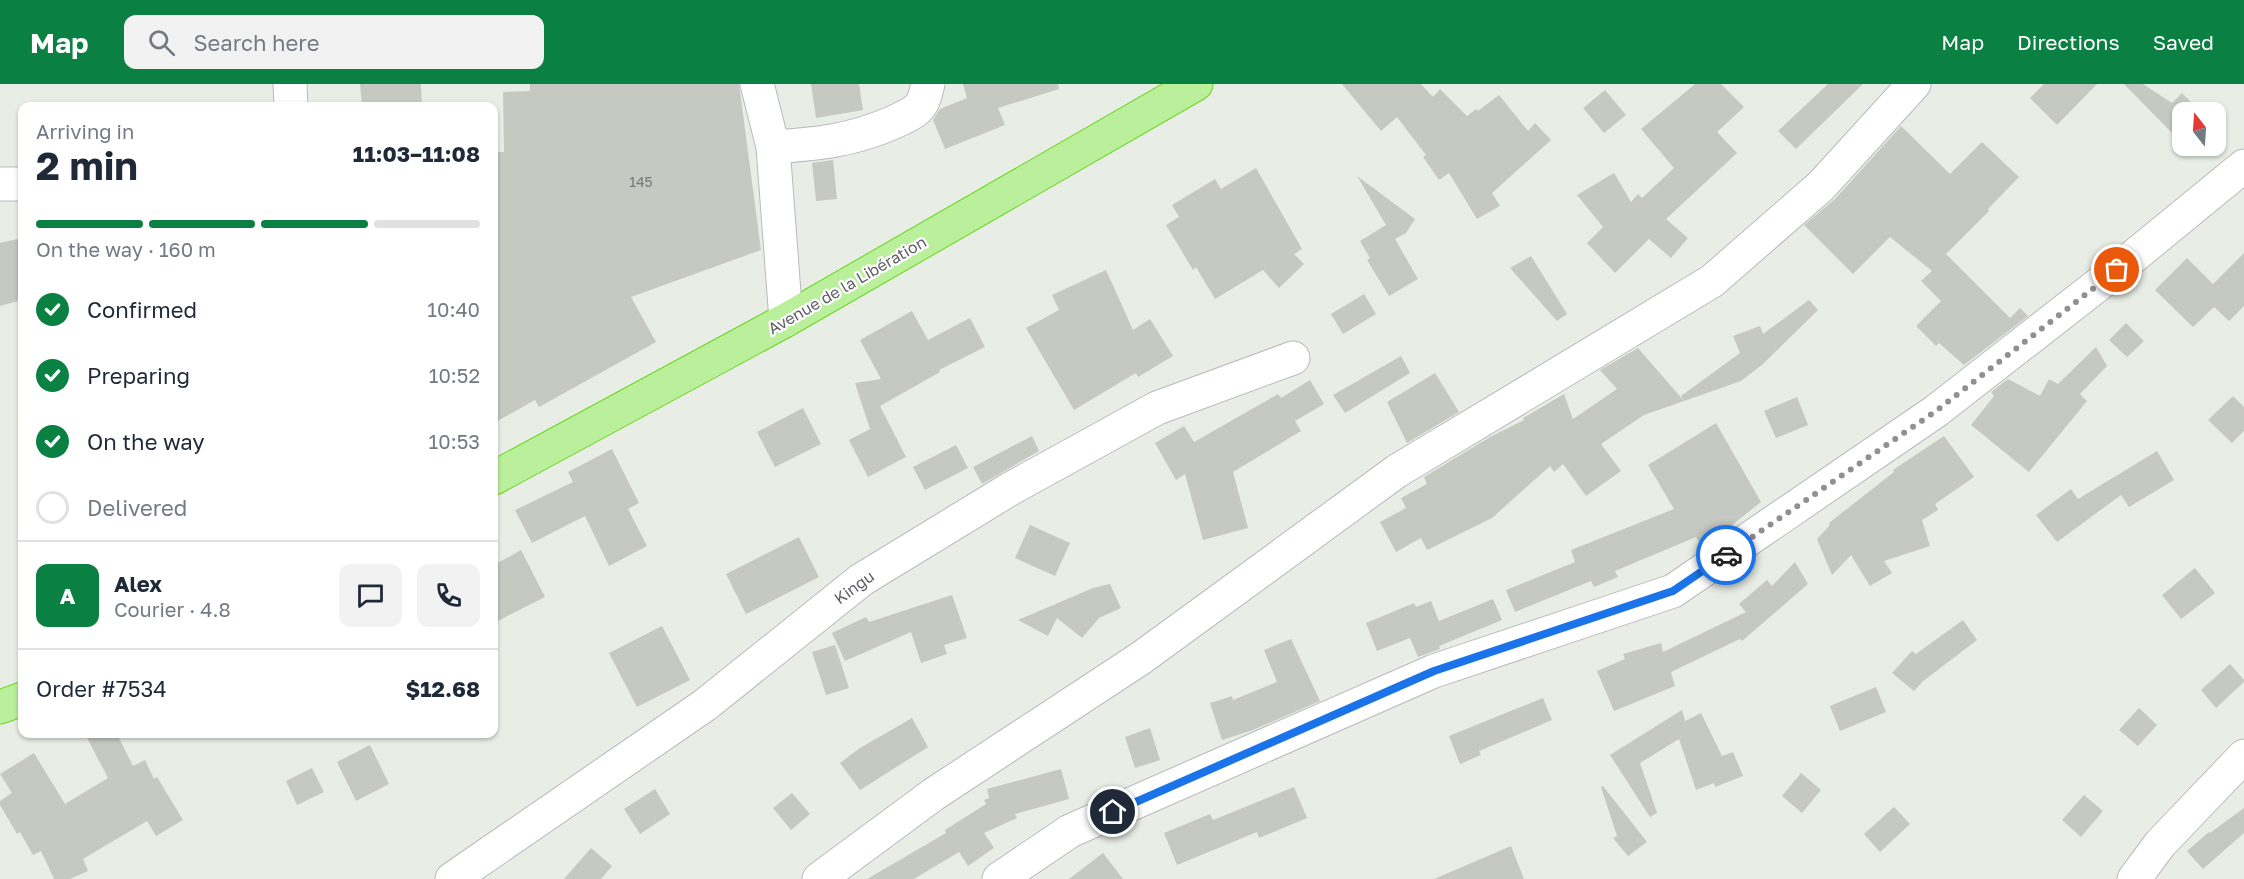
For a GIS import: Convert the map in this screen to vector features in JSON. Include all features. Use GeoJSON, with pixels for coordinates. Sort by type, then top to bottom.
{"type":"FeatureCollection","features":[{"type":"Feature","properties":{"kind":"highway","name":"Avenue de la Libération"},"geometry":{"type":"LineString","coordinates":[[498,476],[786,320],[1191,86]]}},
{"type":"Feature","properties":{"kind":"highway"},"geometry":{"type":"LineString","coordinates":[[0,707],[18,700]]}},
{"type":"Feature","properties":{"kind":"street"},"geometry":{"type":"LineString","coordinates":[[291,84],[291,102]]}},
{"type":"Feature","properties":{"kind":"street"},"geometry":{"type":"LineString","coordinates":[[758,84],[772,147],[786,320]]}},
{"type":"Feature","properties":{"kind":"street"},"geometry":{"type":"LineString","coordinates":[[772,147],[825,143],[865,135],[920,107],[928,84]]}},
{"type":"Feature","properties":{"kind":"street"},"geometry":{"type":"LineString","coordinates":[[819,879],[934,794],[1141,658],[1397,471],[1712,281],[1821,186],[1914,84]]}},
{"type":"Feature","properties":{"kind":"street"},"geometry":{"type":"LineString","coordinates":[[999,879],[1070,831],[1434,671],[1673,591],[1936,411],[2117,270],[2244,166]]}},
{"type":"Feature","properties":{"kind":"street"},"geometry":{"type":"LineString","coordinates":[[0,184],[18,184]]}},
{"type":"Feature","properties":{"kind":"street","name":"Kingu"},"geometry":{"type":"LineString","coordinates":[[452,879],[705,705],[871,574],[1010,489],[1157,408],[1293,358]]}},
{"type":"Feature","properties":{"kind":"street"},"geometry":{"type":"LineString","coordinates":[[2134,879],[2160,844],[2244,756]]}},
{"type":"Feature","properties":{"kind":"building"},"geometry":{"type":"Polygon","coordinates":[[[360,84],[421,84],[422,102],[362,102],[360,84]]]}},
{"type":"Feature","properties":{"kind":"building"},"geometry":{"type":"Polygon","coordinates":[[[530,84],[739,84],[761,250],[631,297],[656,342],[539,407],[535,400],[498,421],[498,152],[504,152],[503,92],[530,91],[530,84]]]}},
{"type":"Feature","properties":{"kind":"building"},"geometry":{"type":"Polygon","coordinates":[[[811,84],[859,84],[863,110],[816,118],[811,84]]]}},
{"type":"Feature","properties":{"kind":"building"},"geometry":{"type":"Polygon","coordinates":[[[963,84],[1058,84],[1059,89],[998,108],[1005,125],[945,149],[933,120],[940,109],[967,98],[963,84]]]}},
{"type":"Feature","properties":{"kind":"building"},"geometry":{"type":"Polygon","coordinates":[[[1342,84],[1421,84],[1433,97],[1440,89],[1467,116],[1476,109],[1478,111],[1499,95],[1528,131],[1535,123],[1551,140],[1492,193],[1500,206],[1477,219],[1449,173],[1439,180],[1423,157],[1426,155],[1397,117],[1381,131],[1342,84]]]}},
{"type":"Feature","properties":{"kind":"building"},"geometry":{"type":"Polygon","coordinates":[[[1695,84],[1721,84],[1744,107],[1717,132],[1737,153],[1666,219],[1688,238],[1671,258],[1649,239],[1615,273],[1587,243],[1603,227],[1577,195],[1614,173],[1631,202],[1638,194],[1642,198],[1674,168],[1641,129],[1695,84]]]}},
{"type":"Feature","properties":{"kind":"building"},"geometry":{"type":"Polygon","coordinates":[[[1828,84],[1863,84],[1796,149],[1778,131],[1828,84]]]}},
{"type":"Feature","properties":{"kind":"building"},"geometry":{"type":"Polygon","coordinates":[[[2044,84],[2097,84],[2057,125],[2030,98],[2044,84]]]}},
{"type":"Feature","properties":{"kind":"building"},"geometry":{"type":"Polygon","coordinates":[[[2124,84],[2143,84],[2172,103],[2172,133],[2124,84]]]}},
{"type":"Feature","properties":{"kind":"building"},"geometry":{"type":"Polygon","coordinates":[[[1605,90],[1626,115],[1604,133],[1583,108],[1605,90]]]}},
{"type":"Feature","properties":{"kind":"building"},"geometry":{"type":"Polygon","coordinates":[[[2182,93],[2191,102],[2173,102],[2182,93]]]}},
{"type":"Feature","properties":{"kind":"building"},"geometry":{"type":"Polygon","coordinates":[[[1901,126],[1950,174],[1982,142],[2019,177],[1946,254],[2010,318],[2020,308],[2028,316],[1964,365],[1939,343],[1936,346],[1916,326],[1941,301],[1921,281],[1932,271],[1890,237],[1853,274],[1804,225],[1835,199],[1901,126]]]}},
{"type":"Feature","properties":{"kind":"building"},"geometry":{"type":"Polygon","coordinates":[[[833,160],[837,199],[816,201],[812,163],[833,160]]]}},
{"type":"Feature","properties":{"kind":"building"},"geometry":{"type":"Polygon","coordinates":[[[1256,168],[1302,249],[1294,254],[1304,264],[1279,288],[1263,270],[1215,299],[1196,267],[1193,270],[1166,225],[1179,217],[1172,205],[1215,179],[1221,189],[1256,168]]]}},
{"type":"Feature","properties":{"kind":"building"},"geometry":{"type":"Polygon","coordinates":[[[1357,176],[1415,219],[1406,233],[1395,239],[1418,279],[1389,296],[1367,260],[1370,258],[1360,241],[1386,225],[1357,176]]]}},
{"type":"Feature","properties":{"kind":"building"},"geometry":{"type":"Polygon","coordinates":[[[18,239],[18,301],[0,306],[0,243],[18,239]]]}},
{"type":"Feature","properties":{"kind":"building"},"geometry":{"type":"Polygon","coordinates":[[[2244,253],[2244,306],[2229,321],[2214,307],[2193,327],[2155,290],[2187,258],[2213,284],[2244,253]]]}},
{"type":"Feature","properties":{"kind":"building"},"geometry":{"type":"Polygon","coordinates":[[[1531,256],[1567,314],[1557,321],[1510,268],[1531,256]]]}},
{"type":"Feature","properties":{"kind":"building"},"geometry":{"type":"Polygon","coordinates":[[[1106,270],[1133,330],[1150,319],[1173,356],[1138,377],[1136,373],[1074,410],[1026,328],[1059,310],[1052,295],[1106,270]]]}},
{"type":"Feature","properties":{"kind":"building"},"geometry":{"type":"Polygon","coordinates":[[[1364,294],[1376,314],[1343,334],[1331,314],[1364,294]]]}},
{"type":"Feature","properties":{"kind":"building"},"geometry":{"type":"Polygon","coordinates":[[[1809,300],[1818,310],[1763,364],[1741,381],[1684,401],[1681,396],[1740,353],[1733,336],[1760,326],[1763,334],[1809,300]]]}},
{"type":"Feature","properties":{"kind":"building"},"geometry":{"type":"Polygon","coordinates":[[[912,311],[928,340],[970,318],[985,347],[939,370],[940,372],[880,406],[906,457],[868,477],[849,440],[870,429],[855,383],[881,379],[860,340],[912,311]]]}},
{"type":"Feature","properties":{"kind":"building"},"geometry":{"type":"Polygon","coordinates":[[[2126,323],[2144,341],[2127,357],[2109,340],[2126,323]]]}},
{"type":"Feature","properties":{"kind":"building"},"geometry":{"type":"Polygon","coordinates":[[[2096,347],[2107,366],[2080,394],[2087,401],[2029,472],[1971,425],[1994,396],[1991,392],[2008,379],[2040,396],[2049,379],[2058,384],[2096,347]]]}},
{"type":"Feature","properties":{"kind":"building"},"geometry":{"type":"Polygon","coordinates":[[[1638,348],[1684,401],[1644,415],[1601,444],[1621,471],[1586,496],[1563,464],[1554,472],[1550,466],[1492,518],[1427,550],[1421,538],[1396,552],[1380,522],[1406,508],[1401,498],[1427,484],[1424,477],[1490,437],[1524,420],[1523,418],[1564,394],[1573,419],[1617,389],[1600,370],[1638,348]]]}},
{"type":"Feature","properties":{"kind":"building"},"geometry":{"type":"Polygon","coordinates":[[[1401,356],[1410,373],[1345,413],[1333,395],[1401,356]]]}},
{"type":"Feature","properties":{"kind":"building"},"geometry":{"type":"Polygon","coordinates":[[[1435,373],[1459,412],[1407,443],[1387,402],[1435,373]]]}},
{"type":"Feature","properties":{"kind":"building"},"geometry":{"type":"Polygon","coordinates":[[[1310,380],[1324,404],[1295,421],[1301,431],[1233,472],[1248,528],[1203,540],[1185,474],[1176,480],[1155,443],[1184,426],[1194,442],[1278,394],[1281,398],[1310,380]]]}},
{"type":"Feature","properties":{"kind":"building"},"geometry":{"type":"Polygon","coordinates":[[[2233,396],[2244,407],[2244,431],[2232,443],[2208,420],[2233,396]]]}},
{"type":"Feature","properties":{"kind":"building"},"geometry":{"type":"Polygon","coordinates":[[[1797,397],[1808,425],[1776,438],[1764,411],[1797,397]]]}},
{"type":"Feature","properties":{"kind":"building"},"geometry":{"type":"Polygon","coordinates":[[[803,408],[821,444],[775,467],[757,432],[803,408]]]}},
{"type":"Feature","properties":{"kind":"building"},"geometry":{"type":"Polygon","coordinates":[[[1716,423],[1761,502],[1703,548],[1696,537],[1615,571],[1618,577],[1594,587],[1591,581],[1515,612],[1506,590],[1575,562],[1571,550],[1674,509],[1648,465],[1716,423]]]}},
{"type":"Feature","properties":{"kind":"building"},"geometry":{"type":"Polygon","coordinates":[[[1032,436],[1039,451],[982,484],[973,467],[1032,436]]]}},
{"type":"Feature","properties":{"kind":"building"},"geometry":{"type":"Polygon","coordinates":[[[1944,436],[1974,477],[1935,504],[1938,510],[1922,520],[1930,546],[1884,561],[1892,573],[1870,586],[1851,555],[1832,575],[1817,539],[1830,525],[1829,523],[1894,472],[1893,470],[1944,436]]]}},
{"type":"Feature","properties":{"kind":"building"},"geometry":{"type":"Polygon","coordinates":[[[956,445],[968,468],[925,490],[913,467],[956,445]]]}},
{"type":"Feature","properties":{"kind":"building"},"geometry":{"type":"Polygon","coordinates":[[[612,449],[639,503],[628,509],[647,546],[609,566],[585,516],[532,543],[515,510],[573,482],[568,472],[612,449]]]}},
{"type":"Feature","properties":{"kind":"building"},"geometry":{"type":"Polygon","coordinates":[[[2157,451],[2174,480],[2129,507],[2121,495],[2057,542],[2036,515],[2071,489],[2078,499],[2157,451]]]}},
{"type":"Feature","properties":{"kind":"building"},"geometry":{"type":"Polygon","coordinates":[[[1030,525],[1070,543],[1055,576],[1015,558],[1030,525]]]}},
{"type":"Feature","properties":{"kind":"building"},"geometry":{"type":"Polygon","coordinates":[[[799,537],[819,577],[746,614],[726,574],[799,537]]]}},
{"type":"Feature","properties":{"kind":"building"},"geometry":{"type":"Polygon","coordinates":[[[521,550],[545,597],[498,621],[498,563],[521,550]]]}},
{"type":"Feature","properties":{"kind":"building"},"geometry":{"type":"Polygon","coordinates":[[[1795,562],[1808,584],[1742,641],[1740,639],[1671,672],[1675,686],[1614,711],[1597,671],[1625,659],[1623,654],[1661,643],[1663,652],[1746,612],[1739,604],[1767,580],[1772,586],[1795,562]]]}},
{"type":"Feature","properties":{"kind":"building"},"geometry":{"type":"Polygon","coordinates":[[[2195,568],[2215,593],[2181,619],[2162,595],[2195,568]]]}},
{"type":"Feature","properties":{"kind":"building"},"geometry":{"type":"Polygon","coordinates":[[[1110,584],[1121,608],[1099,618],[1082,638],[1057,618],[1048,636],[1018,620],[1093,588],[1110,584]]]}},
{"type":"Feature","properties":{"kind":"building"},"geometry":{"type":"Polygon","coordinates":[[[952,595],[967,638],[944,645],[947,654],[921,663],[911,632],[845,661],[832,633],[866,617],[869,622],[952,595]]]}},
{"type":"Feature","properties":{"kind":"building"},"geometry":{"type":"Polygon","coordinates":[[[1493,599],[1502,620],[1418,657],[1410,638],[1377,651],[1366,623],[1414,603],[1416,607],[1431,601],[1439,621],[1493,599]]]}},
{"type":"Feature","properties":{"kind":"building"},"geometry":{"type":"Polygon","coordinates":[[[1963,620],[1977,640],[1922,682],[1914,691],[1892,673],[1912,651],[1916,654],[1963,620]]]}},
{"type":"Feature","properties":{"kind":"building"},"geometry":{"type":"Polygon","coordinates":[[[662,626],[690,680],[637,707],[609,653],[662,626]]]}},
{"type":"Feature","properties":{"kind":"building"},"geometry":{"type":"Polygon","coordinates":[[[1291,639],[1320,701],[1253,730],[1222,740],[1210,703],[1232,696],[1233,700],[1277,682],[1264,650],[1291,639]]]}},
{"type":"Feature","properties":{"kind":"building"},"geometry":{"type":"Polygon","coordinates":[[[835,645],[849,688],[826,695],[812,652],[835,645]]]}},
{"type":"Feature","properties":{"kind":"building"},"geometry":{"type":"Polygon","coordinates":[[[2230,664],[2244,682],[2216,708],[2201,690],[2230,664]]]}},
{"type":"Feature","properties":{"kind":"building"},"geometry":{"type":"Polygon","coordinates":[[[1876,687],[1886,712],[1840,731],[1830,706],[1876,687]]]}},
{"type":"Feature","properties":{"kind":"building"},"geometry":{"type":"Polygon","coordinates":[[[1543,698],[1552,720],[1479,751],[1481,755],[1460,764],[1449,736],[1543,698]]]}},
{"type":"Feature","properties":{"kind":"building"},"geometry":{"type":"Polygon","coordinates":[[[2139,708],[2157,725],[2138,746],[2119,730],[2139,708]]]}},
{"type":"Feature","properties":{"kind":"building"},"geometry":{"type":"Polygon","coordinates":[[[1682,710],[1685,721],[1701,713],[1722,756],[1733,752],[1743,776],[1715,787],[1714,783],[1696,790],[1679,739],[1640,763],[1657,813],[1650,817],[1610,755],[1682,710]]]}},
{"type":"Feature","properties":{"kind":"building"},"geometry":{"type":"Polygon","coordinates":[[[912,718],[928,747],[860,790],[840,763],[860,748],[912,718]]]}},
{"type":"Feature","properties":{"kind":"building"},"geometry":{"type":"Polygon","coordinates":[[[1150,728],[1160,760],[1135,768],[1125,737],[1150,728]]]}},
{"type":"Feature","properties":{"kind":"building"},"geometry":{"type":"Polygon","coordinates":[[[87,738],[119,738],[133,766],[145,760],[154,779],[157,777],[183,820],[156,836],[147,821],[83,859],[88,871],[70,879],[54,879],[41,851],[33,855],[20,832],[17,834],[0,805],[0,801],[12,793],[0,774],[34,753],[65,804],[108,778],[87,738]]]}},
{"type":"Feature","properties":{"kind":"building"},"geometry":{"type":"Polygon","coordinates":[[[370,745],[389,784],[356,801],[337,762],[370,745]]]}},
{"type":"Feature","properties":{"kind":"building"},"geometry":{"type":"Polygon","coordinates":[[[312,768],[324,792],[297,805],[286,781],[312,768]]]}},
{"type":"Feature","properties":{"kind":"building"},"geometry":{"type":"Polygon","coordinates":[[[1061,769],[1069,799],[1015,814],[1017,818],[984,833],[994,848],[968,866],[959,852],[914,879],[867,879],[946,833],[945,830],[986,804],[984,800],[989,798],[987,789],[1061,769]]]}},
{"type":"Feature","properties":{"kind":"building"},"geometry":{"type":"Polygon","coordinates":[[[1801,773],[1821,790],[1802,813],[1782,796],[1801,773]]]}},
{"type":"Feature","properties":{"kind":"building"},"geometry":{"type":"Polygon","coordinates":[[[1603,786],[1647,842],[1628,856],[1613,838],[1617,836],[1601,787],[1603,786]]]}},
{"type":"Feature","properties":{"kind":"building"},"geometry":{"type":"Polygon","coordinates":[[[1294,787],[1307,818],[1259,838],[1257,832],[1177,865],[1164,833],[1210,814],[1213,820],[1294,787]]]}},
{"type":"Feature","properties":{"kind":"building"},"geometry":{"type":"Polygon","coordinates":[[[655,789],[670,814],[640,834],[624,809],[655,789]]]}},
{"type":"Feature","properties":{"kind":"building"},"geometry":{"type":"Polygon","coordinates":[[[792,793],[810,814],[791,830],[773,808],[792,793]]]}},
{"type":"Feature","properties":{"kind":"building"},"geometry":{"type":"Polygon","coordinates":[[[2084,795],[2103,811],[2081,837],[2062,820],[2084,795]]]}},
{"type":"Feature","properties":{"kind":"building"},"geometry":{"type":"Polygon","coordinates":[[[1894,807],[1910,824],[1880,852],[1864,834],[1894,807]]]}},
{"type":"Feature","properties":{"kind":"building"},"geometry":{"type":"Polygon","coordinates":[[[2244,808],[2244,833],[2203,869],[2187,851],[2209,832],[2244,808]]]}},
{"type":"Feature","properties":{"kind":"building"},"geometry":{"type":"Polygon","coordinates":[[[1511,846],[1524,879],[1434,879],[1511,846]]]}},
{"type":"Feature","properties":{"kind":"building"},"geometry":{"type":"Polygon","coordinates":[[[591,848],[612,866],[601,879],[564,879],[591,848]]]}},
{"type":"Feature","properties":{"kind":"building"},"geometry":{"type":"Polygon","coordinates":[[[1103,853],[1123,879],[1069,879],[1103,853]]]}},
{"type":"Feature","properties":{"kind":"way so far"},"geometry":{"type":"LineString","coordinates":[[1726,555],[1936,411],[2117,270]]}},
{"type":"Feature","properties":{"kind":"route"},"geometry":{"type":"LineString","coordinates":[[1113,812],[1434,671],[1673,591],[1726,555]]}}]}
